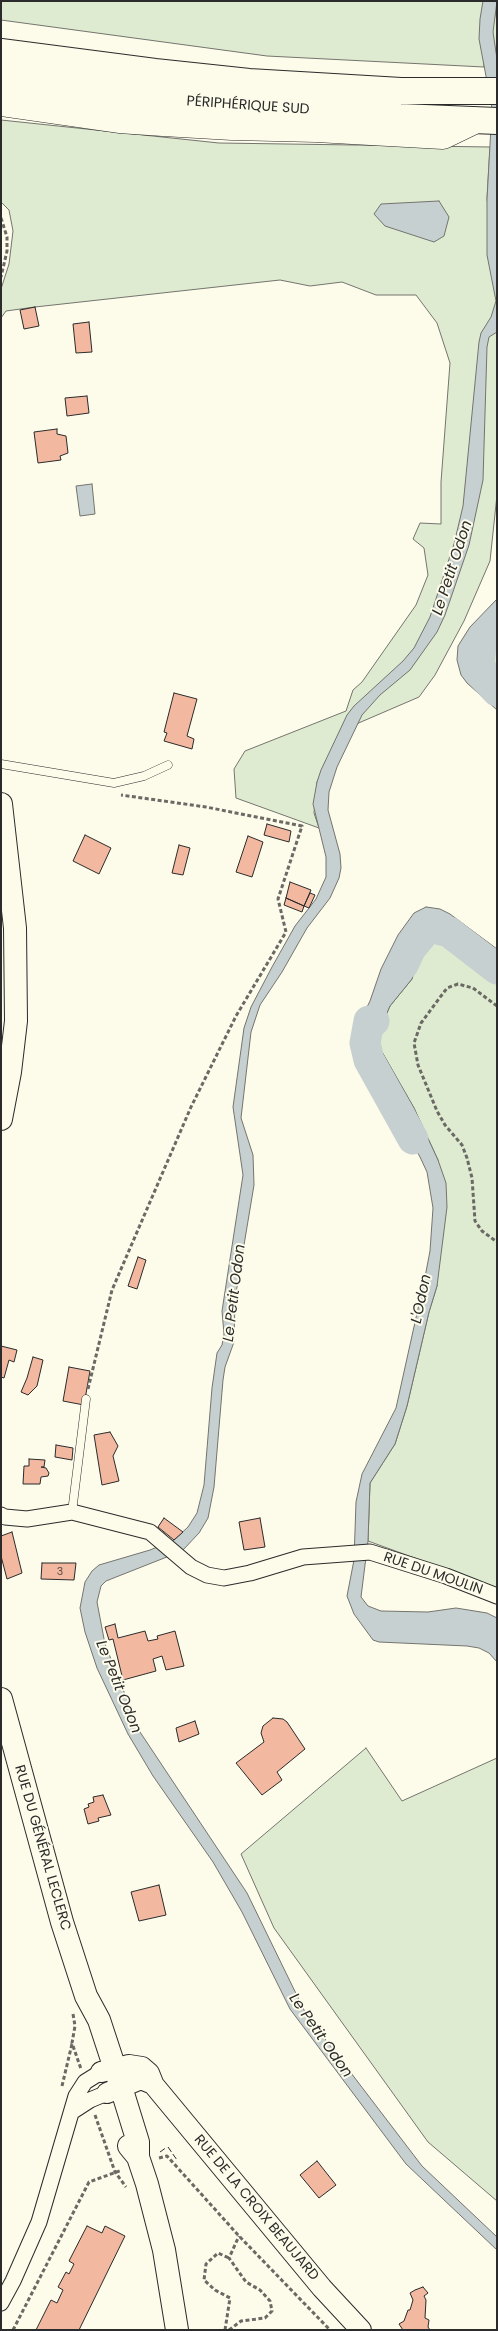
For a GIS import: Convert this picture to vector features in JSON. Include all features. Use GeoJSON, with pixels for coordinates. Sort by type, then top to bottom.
{"type":"FeatureCollection","features":[{"type":"Feature","properties":{"kind":"highway","name":"PÉRIPHÉRIQUE SUD"},"geometry":{"type":"LineString","coordinates":[[1,52],[249,82],[401,91],[497,91]]}},
{"type":"Feature","properties":{"kind":"highway","name":"PÉRIPHÉRIQUE SUD"},"geometry":{"type":"LineString","coordinates":[[1,77],[167,99],[485,121]]}},
{"type":"Feature","properties":{"kind":"highway"},"geometry":{"type":"LineString","coordinates":[[1,102],[154,122],[443,135],[485,121]]}},
{"type":"Feature","properties":{"kind":"main road"},"geometry":{"type":"LineString","coordinates":[[1,804],[15,928],[16,1021],[6,1059],[1,1119]]}},
{"type":"Feature","properties":{"kind":"main road","name":"RUE DU GÉNÉRAL LECLERC"},"geometry":{"type":"LineString","coordinates":[[1,1698],[79,2003],[89,2024],[103,2084],[129,2146],[146,2158],[177,2330]]}},
{"type":"Feature","properties":{"kind":"street"},"geometry":{"type":"LineString","coordinates":[[1,1515],[5,1518],[27,1520],[72,1512]]}},
{"type":"Feature","properties":{"kind":"street","name":"RUE DU MOULIN"},"geometry":{"type":"LineString","coordinates":[[72,1512],[150,1532],[191,1567],[208,1575],[224,1578],[250,1573],[303,1557],[370,1552],[446,1576],[497,1596]]}},
{"type":"Feature","properties":{"kind":"street","name":"RUE DE LA CROIX BEAUJARD"},"geometry":{"type":"LineString","coordinates":[[103,2084],[141,2079],[154,2085],[322,2288],[361,2330]]}},
{"type":"Feature","properties":{"kind":"street"},"geometry":{"type":"LineString","coordinates":[[1,2303],[40,2222],[76,2096],[103,2084]]}},
{"type":"Feature","properties":{"kind":"lane"},"geometry":{"type":"LineString","coordinates":[[1,764],[114,783],[144,776],[168,765]]}},
{"type":"Feature","properties":{"kind":"lane"},"geometry":{"type":"LineString","coordinates":[[72,1512],[86,1399]]}},
{"type":"Feature","properties":{"kind":"path"},"geometry":{"type":"LineString","coordinates":[[1,218],[7,237],[7,251],[1,277]]}},
{"type":"Feature","properties":{"kind":"path"},"geometry":{"type":"LineString","coordinates":[[86,1399],[116,1281],[195,1098],[236,1016],[286,932],[278,899],[302,826],[206,807],[106,793],[96,780]]}},
{"type":"Feature","properties":{"kind":"path"},"geometry":{"type":"LineString","coordinates":[[497,1006],[473,988],[458,984],[447,988],[435,1001],[421,1023],[414,1043],[418,1065],[437,1111],[445,1125],[462,1145],[467,1158],[472,1178],[475,1221],[482,1231],[497,1242]]}},
{"type":"Feature","properties":{"kind":"path"},"geometry":{"type":"LineString","coordinates":[[79,2003],[72,2043],[103,2084],[115,2172],[128,2188]]}},
{"type":"Feature","properties":{"kind":"path"},"geometry":{"type":"LineString","coordinates":[[146,2158],[166,2156],[239,2236],[330,2330]]}},
{"type":"Feature","properties":{"kind":"path"},"geometry":{"type":"LineString","coordinates":[[13,2330],[88,2182],[115,2172]]}},
{"type":"Feature","properties":{"kind":"path"},"geometry":{"type":"LineString","coordinates":[[229,2258],[239,2236]]}},
{"type":"Feature","properties":{"kind":"path"},"geometry":{"type":"LineString","coordinates":[[218,2253],[229,2258],[246,2282],[260,2290],[270,2302],[272,2311],[265,2318],[241,2321],[227,2330],[230,2298],[215,2290],[204,2280],[206,2264],[218,2253]]}},
{"type":"Feature","properties":{"kind":"green space"},"geometry":{"type":"Polygon","coordinates":[[[1,1],[495,1],[494,20],[497,6],[497,59],[493,37],[484,67],[267,56],[1,20],[1,1]]]}},
{"type":"Feature","properties":{"kind":"green space"},"geometry":{"type":"Polygon","coordinates":[[[1,120],[219,143],[490,147],[487,199],[497,264],[497,495],[490,561],[464,621],[435,675],[419,697],[340,731],[317,782],[314,813],[319,828],[236,798],[234,769],[245,751],[346,711],[353,690],[362,682],[416,605],[428,575],[424,548],[413,539],[420,523],[441,524],[441,482],[450,363],[437,323],[416,295],[376,295],[342,282],[310,286],[280,280],[35,307],[6,311],[1,318],[1,289],[9,264],[13,231],[9,210],[1,202],[1,120]]]}},
{"type":"Feature","properties":{"kind":"green space"},"geometry":{"type":"Polygon","coordinates":[[[497,633],[497,692],[489,672],[489,653],[497,633]]]}},
{"type":"Feature","properties":{"kind":"green space"},"geometry":{"type":"Polygon","coordinates":[[[435,926],[497,978],[497,1588],[368,1541],[370,1483],[395,1444],[407,1406],[437,1286],[438,1160],[414,1108],[378,1045],[379,1031],[390,1006],[412,979],[427,929],[435,926]]]}},
{"type":"Feature","properties":{"kind":"green space"},"geometry":{"type":"Polygon","coordinates":[[[366,1748],[402,1801],[497,1758],[497,2201],[428,2142],[274,1928],[241,1854],[366,1748]]]}},
{"type":"Feature","properties":{"kind":"water","name":"Le Petit Odon"},"geometry":{"type":"Polygon","coordinates":[[[483,1],[497,1],[493,32],[497,59],[497,332],[489,337],[487,347],[483,480],[469,545],[445,615],[437,632],[410,670],[380,695],[362,715],[337,767],[329,792],[328,810],[340,854],[341,868],[339,878],[330,898],[307,928],[282,972],[260,1005],[251,1032],[241,1118],[253,1155],[254,1185],[235,1299],[234,1342],[225,1367],[223,1380],[214,1487],[208,1518],[199,1533],[182,1551],[106,1581],[101,1586],[97,1602],[105,1644],[140,1732],[247,1893],[306,2014],[422,2166],[497,2237],[497,2250],[406,2164],[290,2009],[242,1912],[213,1862],[153,1776],[128,1734],[97,1668],[85,1632],[80,1608],[85,1582],[92,1571],[99,1565],[150,1550],[174,1540],[188,1527],[197,1513],[204,1485],[212,1388],[217,1353],[222,1345],[224,1334],[222,1311],[243,1175],[233,1107],[244,1028],[251,1007],[272,967],[295,926],[316,899],[326,877],[326,857],[313,804],[321,770],[347,715],[414,648],[430,617],[454,544],[463,506],[479,342],[481,333],[491,317],[496,301],[487,255],[487,199],[492,108],[479,39],[483,1]]]}},
{"type":"Feature","properties":{"kind":"water"},"geometry":{"type":"Polygon","coordinates":[[[439,201],[449,217],[444,236],[434,242],[385,226],[374,214],[381,204],[439,201]]]}},
{"type":"Feature","properties":{"kind":"water"},"geometry":{"type":"Polygon","coordinates":[[[92,484],[95,514],[80,516],[76,486],[92,484]]]}},
{"type":"Feature","properties":{"kind":"water"},"geometry":{"type":"Polygon","coordinates":[[[497,599],[497,633],[489,653],[489,672],[497,692],[497,710],[467,683],[461,675],[457,660],[458,646],[470,627],[497,599]]]}},
{"type":"Feature","properties":{"kind":"water"},"geometry":{"type":"Polygon","coordinates":[[[426,907],[440,909],[450,914],[497,949],[497,978],[435,926],[427,929],[419,950],[412,979],[390,1006],[379,1031],[378,1045],[414,1108],[438,1160],[446,1183],[447,1207],[437,1286],[407,1406],[395,1444],[370,1483],[368,1541],[361,1597],[368,1606],[381,1611],[428,1612],[456,1608],[487,1613],[497,1618],[497,1662],[489,1653],[479,1648],[379,1642],[373,1640],[354,1614],[347,1596],[354,1560],[356,1502],[362,1474],[396,1408],[430,1251],[433,1208],[427,1172],[363,1050],[363,1015],[381,969],[398,935],[414,913],[426,907]]]}},
{"type":"Feature","properties":{"kind":"building"},"geometry":{"type":"Polygon","coordinates":[[[35,307],[39,326],[24,329],[20,310],[35,307]]]}},
{"type":"Feature","properties":{"kind":"building"},"geometry":{"type":"Polygon","coordinates":[[[89,322],[92,352],[76,353],[73,324],[89,322]]]}},
{"type":"Feature","properties":{"kind":"building"},"geometry":{"type":"Polygon","coordinates":[[[87,396],[89,413],[67,416],[65,398],[87,396]]]}},
{"type":"Feature","properties":{"kind":"building"},"geometry":{"type":"Polygon","coordinates":[[[57,429],[57,434],[66,436],[68,453],[60,456],[61,460],[38,463],[34,432],[57,429]]]}},
{"type":"Feature","properties":{"kind":"building"},"geometry":{"type":"Polygon","coordinates":[[[174,693],[197,699],[187,736],[194,739],[192,749],[164,741],[167,733],[164,732],[174,693]]]}},
{"type":"Feature","properties":{"kind":"building"},"geometry":{"type":"Polygon","coordinates":[[[267,824],[291,831],[289,842],[264,835],[267,824]]]}},
{"type":"Feature","properties":{"kind":"building"},"geometry":{"type":"Polygon","coordinates":[[[85,835],[111,848],[99,874],[73,861],[85,835]]]}},
{"type":"Feature","properties":{"kind":"building"},"geometry":{"type":"Polygon","coordinates":[[[248,836],[263,842],[252,877],[236,872],[248,836]]]}},
{"type":"Feature","properties":{"kind":"building"},"geometry":{"type":"Polygon","coordinates":[[[179,845],[190,848],[183,875],[172,873],[179,845]]]}},
{"type":"Feature","properties":{"kind":"building"},"geometry":{"type":"Polygon","coordinates":[[[290,882],[311,890],[304,906],[286,898],[290,882]]]}},
{"type":"Feature","properties":{"kind":"building"},"geometry":{"type":"Polygon","coordinates":[[[310,893],[315,895],[309,908],[304,906],[310,893]]]}},
{"type":"Feature","properties":{"kind":"building"},"geometry":{"type":"Polygon","coordinates":[[[286,898],[304,906],[302,912],[284,905],[286,898]]]}},
{"type":"Feature","properties":{"kind":"building"},"geometry":{"type":"Polygon","coordinates":[[[138,1257],[146,1260],[137,1289],[128,1286],[138,1257]]]}},
{"type":"Feature","properties":{"kind":"building"},"geometry":{"type":"Polygon","coordinates":[[[1,1346],[17,1350],[14,1362],[9,1360],[4,1378],[1,1377],[1,1346]]]}},
{"type":"Feature","properties":{"kind":"building"},"geometry":{"type":"Polygon","coordinates":[[[33,1357],[43,1360],[37,1386],[28,1395],[21,1392],[33,1357]]]}},
{"type":"Feature","properties":{"kind":"building"},"geometry":{"type":"Polygon","coordinates":[[[69,1367],[90,1371],[84,1405],[63,1401],[69,1367]]]}},
{"type":"Feature","properties":{"kind":"building"},"geometry":{"type":"Polygon","coordinates":[[[110,1432],[118,1446],[113,1456],[119,1481],[102,1485],[94,1435],[110,1432]]]}},
{"type":"Feature","properties":{"kind":"building"},"geometry":{"type":"Polygon","coordinates":[[[56,1445],[73,1448],[72,1460],[55,1457],[56,1445]]]}},
{"type":"Feature","properties":{"kind":"building"},"geometry":{"type":"Polygon","coordinates":[[[29,1459],[45,1460],[44,1467],[41,1467],[46,1468],[49,1473],[48,1476],[41,1477],[40,1484],[23,1484],[24,1466],[29,1466],[29,1459]]]}},
{"type":"Feature","properties":{"kind":"building"},"geometry":{"type":"Polygon","coordinates":[[[164,1518],[183,1532],[174,1540],[158,1527],[164,1518]]]}},
{"type":"Feature","properties":{"kind":"building"},"geometry":{"type":"Polygon","coordinates":[[[260,1518],[265,1547],[244,1550],[239,1522],[260,1518]]]}},
{"type":"Feature","properties":{"kind":"building"},"geometry":{"type":"Polygon","coordinates":[[[12,1532],[22,1573],[7,1579],[1,1556],[1,1536],[12,1532]]]}},
{"type":"Feature","properties":{"kind":"building"},"geometry":{"type":"Polygon","coordinates":[[[42,1563],[76,1563],[74,1580],[41,1579],[42,1563]]]}},
{"type":"Feature","properties":{"kind":"building"},"geometry":{"type":"Polygon","coordinates":[[[115,1624],[118,1638],[145,1631],[148,1641],[158,1639],[157,1636],[175,1631],[184,1666],[166,1670],[162,1656],[153,1659],[156,1671],[123,1680],[113,1639],[109,1640],[105,1627],[115,1624]]]}},
{"type":"Feature","properties":{"kind":"building"},"geometry":{"type":"Polygon","coordinates":[[[273,1718],[283,1719],[287,1722],[305,1749],[277,1772],[282,1780],[262,1795],[236,1763],[264,1742],[261,1733],[263,1726],[273,1718]]]}},
{"type":"Feature","properties":{"kind":"building"},"geometry":{"type":"Polygon","coordinates":[[[195,1721],[199,1734],[179,1742],[176,1728],[195,1721]]]}},
{"type":"Feature","properties":{"kind":"building"},"geometry":{"type":"Polygon","coordinates":[[[103,1795],[111,1815],[98,1818],[99,1821],[88,1824],[84,1809],[89,1807],[88,1804],[94,1802],[93,1797],[103,1795]]]}},
{"type":"Feature","properties":{"kind":"building"},"geometry":{"type":"Polygon","coordinates":[[[159,1885],[166,1915],[139,1921],[131,1892],[159,1885]]]}},
{"type":"Feature","properties":{"kind":"building"},"geometry":{"type":"Polygon","coordinates":[[[317,2161],[336,2185],[319,2198],[300,2175],[317,2161]]]}},
{"type":"Feature","properties":{"kind":"building"},"geometry":{"type":"Polygon","coordinates":[[[87,2226],[102,2233],[105,2226],[125,2236],[79,2330],[36,2330],[51,2300],[57,2303],[63,2290],[58,2287],[66,2272],[69,2274],[74,2264],[69,2261],[87,2226]]]}},
{"type":"Feature","properties":{"kind":"building"},"geometry":{"type":"Polygon","coordinates":[[[423,2287],[428,2293],[424,2296],[426,2300],[425,2318],[429,2320],[428,2327],[430,2330],[403,2330],[399,2324],[404,2321],[408,2310],[410,2310],[413,2300],[410,2293],[423,2287]]]}},
{"type":"Feature","properties":{"kind":"waterway","name":"L'Odon"},"geometry":{"type":"LineString","coordinates":[[497,624],[481,646],[479,663],[485,678],[497,691]]}},
{"type":"Feature","properties":{"kind":"waterway","name":"L'Odon"},"geometry":{"type":"LineString","coordinates":[[403,965],[411,948],[426,930],[434,928],[449,932],[497,969]]}},
{"type":"Feature","properties":{"kind":"waterway","name":"L'Odon"},"geometry":{"type":"LineString","coordinates":[[374,1021],[369,1021],[365,1043],[369,1060],[413,1139]]}},
{"type":"Feature","properties":{"kind":"fence"},"geometry":{"type":"LineString","coordinates":[[160,2152],[167,2147]]}},
{"type":"Feature","properties":{"kind":"fence"},"geometry":{"type":"LineString","coordinates":[[168,2147],[177,2160]]}}]}
